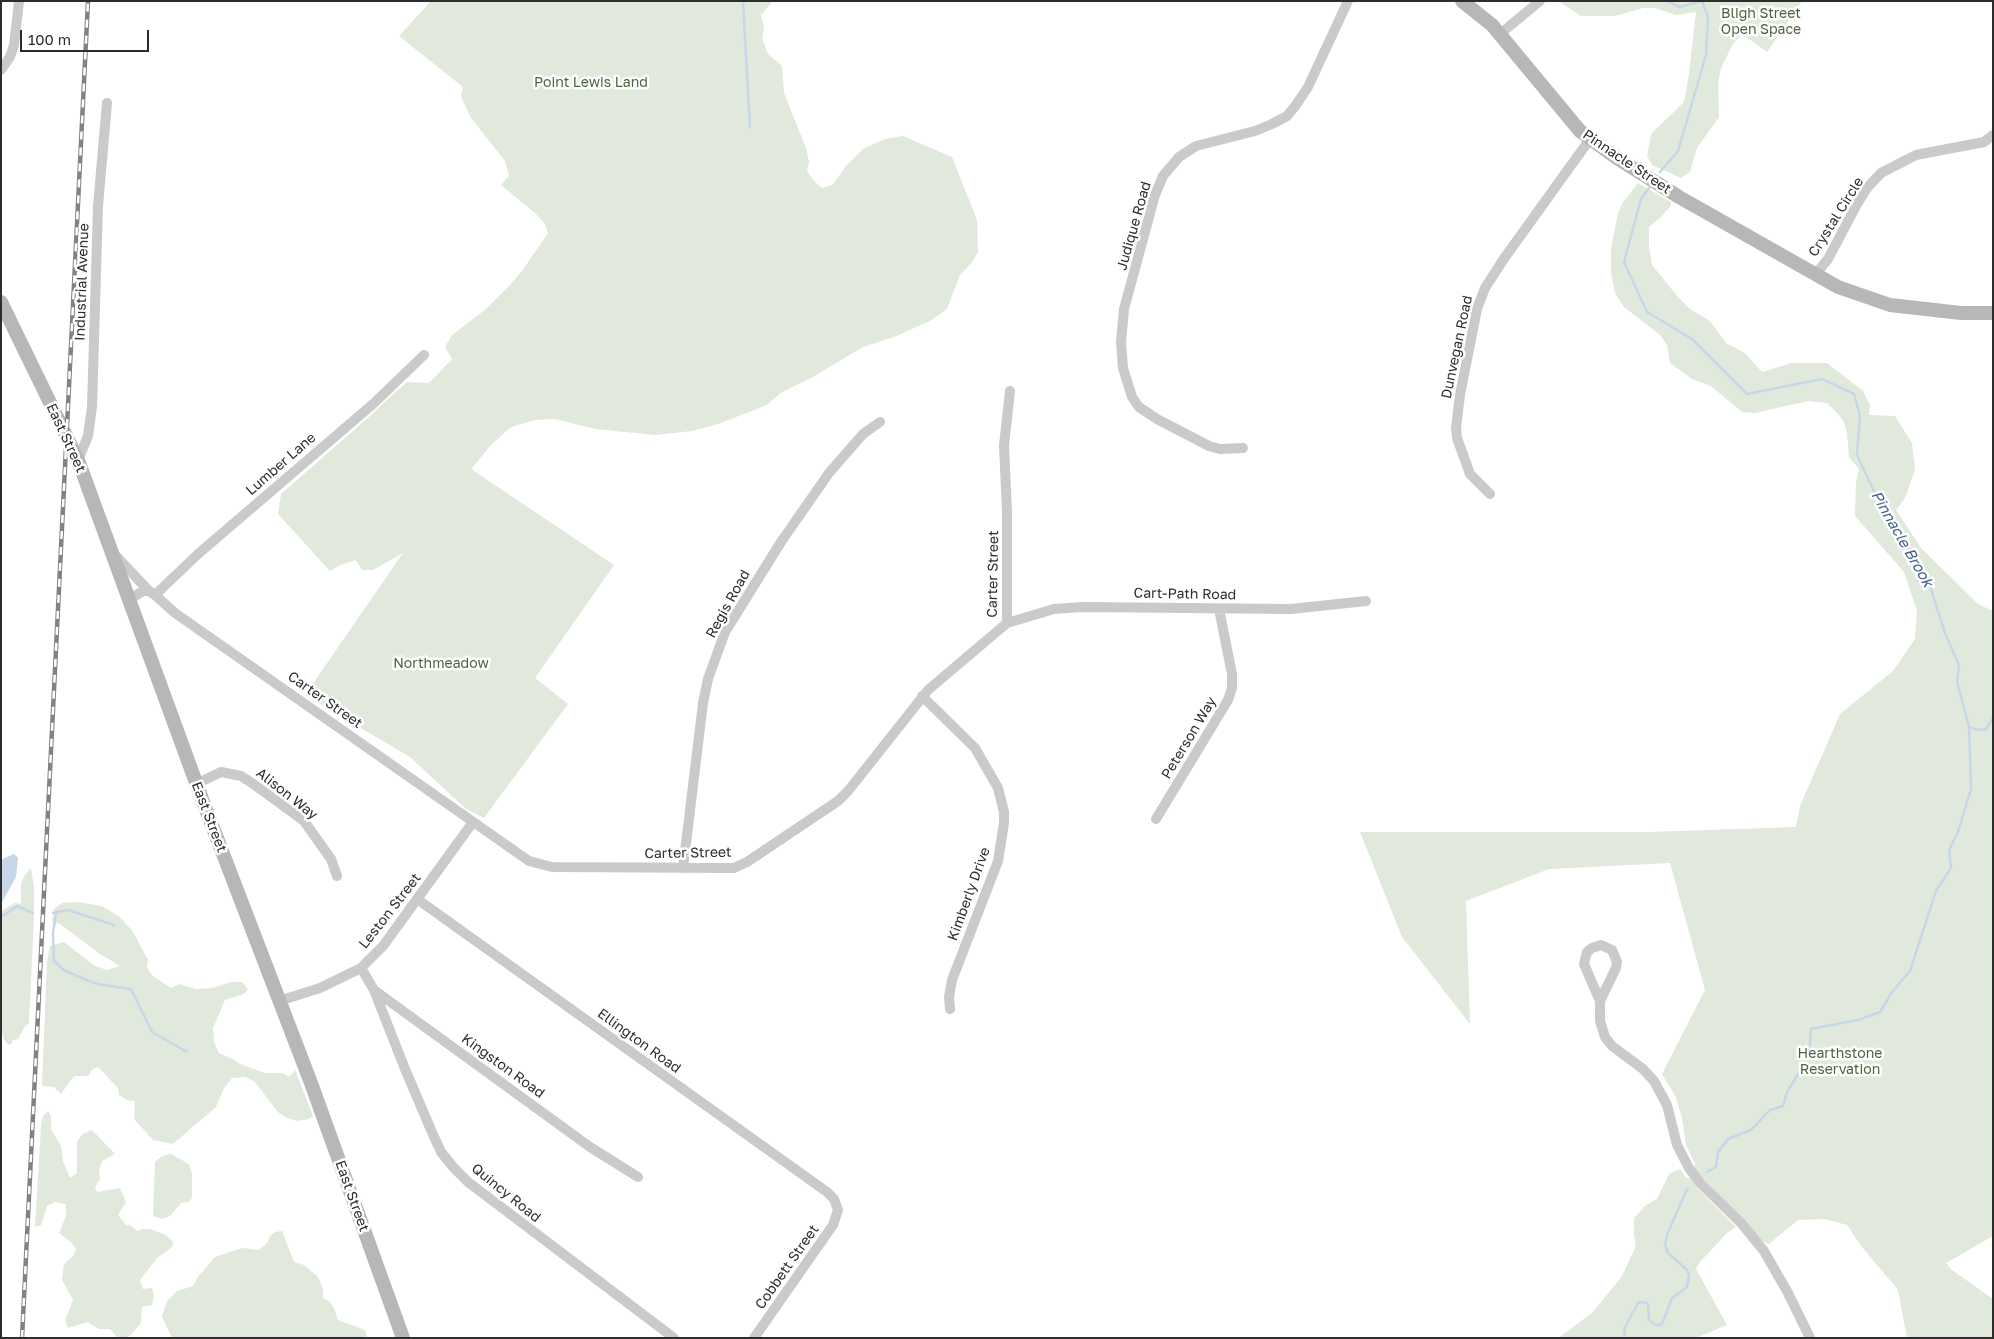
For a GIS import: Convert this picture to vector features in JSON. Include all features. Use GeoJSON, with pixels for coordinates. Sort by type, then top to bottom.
{"type":"FeatureCollection","features":[{"type":"Feature","properties":{"kind":"main road","name":"Pinnacle Street"},"geometry":{"type":"LineString","coordinates":[[1462,1],[1492,25],[1580,131],[1617,158],[1679,197],[1838,287],[1890,305],[1961,313],[1993,312]]}},
{"type":"Feature","properties":{"kind":"main road","name":"East Street"},"geometry":{"type":"LineString","coordinates":[[1,302],[78,460],[196,784],[311,1083],[403,1338]]}},
{"type":"Feature","properties":{"kind":"street"},"geometry":{"type":"LineString","coordinates":[[1,70],[10,57],[14,45],[20,1]]}},
{"type":"Feature","properties":{"kind":"street","name":"Judique Road"},"geometry":{"type":"LineString","coordinates":[[1243,448],[1209,446],[1156,419],[1139,406],[1132,397],[1123,368],[1121,342],[1124,309],[1155,195],[1163,176],[1179,157],[1196,146],[1255,131],[1287,116],[1308,87],[1348,1]]}},
{"type":"Feature","properties":{"kind":"street"},"geometry":{"type":"LineString","coordinates":[[1500,34],[1540,1]]}},
{"type":"Feature","properties":{"kind":"street","name":"Industrial Avenue"},"geometry":{"type":"LineString","coordinates":[[78,460],[88,436],[92,407],[98,206],[107,103]]}},
{"type":"Feature","properties":{"kind":"street","name":"Crystal Circle"},"geometry":{"type":"LineString","coordinates":[[1815,274],[1828,259],[1860,200],[1881,174],[1916,156],[1984,142],[1993,135]]}},
{"type":"Feature","properties":{"kind":"street","name":"Dunvegan Road"},"geometry":{"type":"LineString","coordinates":[[1490,494],[1470,474],[1459,446],[1456,428],[1460,395],[1478,309],[1485,288],[1495,272],[1590,139]]}},
{"type":"Feature","properties":{"kind":"street","name":"Lumber Lane"},"geometry":{"type":"LineString","coordinates":[[152,593],[373,404],[424,355]]}},
{"type":"Feature","properties":{"kind":"street","name":"Carter Street"},"geometry":{"type":"LineString","coordinates":[[111,551],[152,593],[175,613],[529,861],[544,866],[726,869],[739,866],[838,801],[848,791],[922,696],[1007,623],[1007,512],[1004,445],[1010,391]]}},
{"type":"Feature","properties":{"kind":"street","name":"Regis Road"},"geometry":{"type":"LineString","coordinates":[[683,868],[703,703],[708,679],[725,632],[781,542],[829,473],[863,434],[880,422]]}},
{"type":"Feature","properties":{"kind":"street"},"geometry":{"type":"LineString","coordinates":[[129,600],[143,591],[152,593]]}},
{"type":"Feature","properties":{"kind":"street","name":"Cart-Path Road"},"geometry":{"type":"LineString","coordinates":[[1007,623],[1054,609],[1082,607],[1291,609],[1366,601]]}},
{"type":"Feature","properties":{"kind":"street","name":"Peterson Way"},"geometry":{"type":"LineString","coordinates":[[1156,819],[1218,718],[1230,694],[1232,674],[1219,609]]}},
{"type":"Feature","properties":{"kind":"street","name":"Kimberly Drive"},"geometry":{"type":"LineString","coordinates":[[922,696],[975,748],[998,788],[1004,812],[998,861],[952,980],[949,997],[950,1009]]}},
{"type":"Feature","properties":{"kind":"street","name":"Alison Way"},"geometry":{"type":"LineString","coordinates":[[196,784],[221,772],[241,776],[252,783],[304,821],[331,858],[337,876]]}},
{"type":"Feature","properties":{"kind":"street","name":"Leston Street"},"geometry":{"type":"LineString","coordinates":[[279,1001],[320,988],[361,968],[383,946],[473,822]]}},
{"type":"Feature","properties":{"kind":"street","name":"Ellington Road"},"geometry":{"type":"LineString","coordinates":[[417,899],[827,1192],[834,1199],[838,1210]]}},
{"type":"Feature","properties":{"kind":"street"},"geometry":{"type":"LineString","coordinates":[[1600,1001],[1617,962],[1612,950],[1601,945],[1589,950],[1584,961],[1584,967],[1600,1001],[1602,1027],[1608,1042],[1621,1054],[1648,1073],[1657,1085],[1669,1112],[1678,1150],[1700,1183],[1742,1224],[1764,1251],[1788,1292],[1810,1338]]}},
{"type":"Feature","properties":{"kind":"street","name":"Kingston Road"},"geometry":{"type":"LineString","coordinates":[[361,968],[374,990],[590,1147],[638,1177]]}},
{"type":"Feature","properties":{"kind":"street","name":"Quincy Road"},"geometry":{"type":"LineString","coordinates":[[374,990],[431,1130],[441,1152],[454,1168],[468,1182],[674,1338]]}},
{"type":"Feature","properties":{"kind":"street","name":"Cobbett Street"},"geometry":{"type":"LineString","coordinates":[[754,1338],[833,1225],[838,1210]]}},
{"type":"Feature","properties":{"kind":"green space"},"geometry":{"type":"Polygon","coordinates":[[[431,1],[773,1],[761,15],[764,27],[762,38],[768,54],[782,66],[784,93],[806,148],[809,162],[807,171],[813,180],[822,188],[832,185],[847,165],[863,149],[885,139],[903,136],[952,157],[977,220],[978,252],[960,275],[947,309],[930,321],[894,337],[863,347],[811,378],[782,392],[767,405],[718,424],[692,431],[655,435],[595,429],[555,419],[535,420],[511,427],[491,445],[471,469],[614,565],[535,678],[568,704],[484,818],[466,809],[410,757],[305,695],[403,553],[373,570],[362,570],[356,560],[340,565],[330,571],[278,514],[281,494],[393,394],[407,382],[429,383],[452,359],[445,347],[452,335],[486,309],[508,287],[522,271],[548,233],[545,224],[534,212],[501,185],[509,176],[505,161],[471,118],[461,96],[463,87],[399,36],[431,1]]]}},
{"type":"Feature","properties":{"kind":"green space","name":"Bligh Street Open Space"},"geometry":{"type":"Polygon","coordinates":[[[1558,1],[1802,1],[1767,52],[1742,34],[1733,44],[1721,68],[1718,84],[1719,117],[1697,148],[1690,172],[1681,178],[1652,165],[1647,156],[1651,134],[1684,102],[1696,12],[1676,15],[1655,8],[1643,8],[1615,16],[1581,16],[1558,1]]]}},
{"type":"Feature","properties":{"kind":"green space","name":"Hearthstone Reservation"},"geometry":{"type":"Polygon","coordinates":[[[1638,183],[1671,202],[1671,206],[1649,227],[1649,247],[1652,265],[1690,309],[1710,321],[1726,343],[1745,353],[1762,372],[1792,363],[1827,363],[1863,391],[1870,405],[1869,415],[1895,416],[1912,443],[1915,470],[1905,498],[1896,510],[1921,548],[1978,604],[1993,611],[1993,1236],[1946,1263],[1952,1270],[1993,1299],[1993,1338],[1907,1338],[1898,1290],[1861,1246],[1847,1225],[1824,1219],[1798,1220],[1769,1244],[1762,1241],[1694,1169],[1695,1164],[1686,1145],[1682,1118],[1676,1097],[1662,1074],[1705,990],[1670,863],[1549,869],[1466,901],[1470,1024],[1402,937],[1360,832],[1648,832],[1796,827],[1800,806],[1840,714],[1893,671],[1915,639],[1917,611],[1904,572],[1855,516],[1856,482],[1859,469],[1849,457],[1847,433],[1844,422],[1838,414],[1827,403],[1808,401],[1755,413],[1742,412],[1711,386],[1692,379],[1670,363],[1667,345],[1660,335],[1624,307],[1615,293],[1611,273],[1611,249],[1618,213],[1623,202],[1638,183]]]}},
{"type":"Feature","properties":{"kind":"green space"},"geometry":{"type":"Polygon","coordinates":[[[31,868],[34,887],[34,917],[29,1023],[25,1026],[18,1039],[13,1040],[8,1045],[1,1028],[1,911],[15,903],[21,904],[21,883],[31,868]]]}},
{"type":"Feature","properties":{"kind":"green space"},"geometry":{"type":"Polygon","coordinates":[[[78,902],[102,906],[120,917],[133,932],[148,960],[147,968],[153,976],[171,988],[179,984],[196,989],[212,988],[231,982],[242,982],[248,989],[244,994],[225,1000],[213,1028],[214,1042],[219,1053],[240,1064],[265,1073],[283,1073],[289,1077],[295,1070],[313,1116],[309,1119],[298,1121],[290,1119],[279,1113],[255,1082],[245,1077],[232,1078],[224,1088],[216,1107],[173,1144],[153,1140],[134,1119],[135,1101],[127,1100],[119,1095],[118,1088],[98,1067],[93,1069],[88,1076],[74,1076],[61,1094],[54,1087],[42,1086],[47,962],[50,946],[64,942],[95,966],[107,970],[120,966],[100,954],[60,924],[52,921],[54,909],[62,903],[78,902]]]}},
{"type":"Feature","properties":{"kind":"green space"},"geometry":{"type":"Polygon","coordinates":[[[48,1111],[51,1116],[51,1129],[61,1146],[63,1161],[70,1178],[77,1173],[77,1141],[83,1134],[92,1130],[115,1154],[102,1161],[99,1170],[100,1179],[95,1187],[97,1192],[120,1188],[126,1202],[118,1215],[126,1225],[130,1225],[137,1231],[150,1229],[166,1235],[174,1243],[171,1248],[157,1258],[140,1280],[143,1289],[152,1288],[154,1296],[152,1305],[142,1307],[141,1323],[126,1338],[118,1338],[110,1329],[99,1329],[88,1322],[68,1328],[65,1320],[73,1300],[62,1280],[64,1264],[73,1256],[76,1249],[72,1243],[59,1233],[66,1216],[66,1204],[55,1202],[47,1206],[41,1225],[35,1227],[41,1126],[43,1116],[48,1111]]]}},
{"type":"Feature","properties":{"kind":"green space"},"geometry":{"type":"Polygon","coordinates":[[[171,1154],[189,1164],[192,1173],[192,1198],[189,1202],[181,1203],[170,1216],[162,1219],[153,1216],[155,1162],[162,1156],[171,1154]]]}},
{"type":"Feature","properties":{"kind":"green space"},"geometry":{"type":"Polygon","coordinates":[[[1680,1169],[1686,1178],[1690,1178],[1698,1189],[1736,1227],[1727,1233],[1700,1262],[1696,1269],[1727,1325],[1696,1338],[1561,1338],[1561,1336],[1593,1312],[1622,1276],[1636,1246],[1634,1218],[1646,1205],[1657,1199],[1669,1174],[1680,1169]]]}},
{"type":"Feature","properties":{"kind":"green space"},"geometry":{"type":"Polygon","coordinates":[[[282,1231],[294,1262],[304,1265],[318,1277],[323,1289],[323,1298],[329,1301],[334,1308],[338,1320],[365,1330],[367,1338],[172,1338],[162,1317],[167,1301],[177,1291],[193,1286],[215,1257],[242,1248],[259,1250],[275,1232],[282,1231]]]}},
{"type":"Feature","properties":{"kind":"water"},"geometry":{"type":"Polygon","coordinates":[[[14,854],[18,858],[16,877],[1,904],[1,861],[14,854]]]}},
{"type":"Feature","properties":{"kind":"waterway"},"geometry":{"type":"LineString","coordinates":[[743,1],[750,127]]}},
{"type":"Feature","properties":{"kind":"waterway","name":"Pinnacle Brook"},"geometry":{"type":"LineString","coordinates":[[1667,1],[1680,7],[1701,1]]}},
{"type":"Feature","properties":{"kind":"waterway","name":"Pinnacle Brook"},"geometry":{"type":"LineString","coordinates":[[1660,172],[1678,151],[1706,55],[1708,17],[1702,1]]}},
{"type":"Feature","properties":{"kind":"waterway","name":"Pinnacle Brook"},"geometry":{"type":"LineString","coordinates":[[1649,188],[1641,199],[1624,262],[1647,312],[1692,339],[1747,394],[1822,379],[1854,394],[1860,416],[1857,455],[1889,523],[1919,563],[1930,586],[1945,633],[1959,665],[1957,681],[1969,727],[1971,789],[1958,832],[1949,850],[1951,868],[1936,891],[1910,971],[1892,992],[1880,1012],[1858,1020],[1811,1029],[1809,1056],[1787,1092],[1783,1106],[1770,1110],[1751,1130],[1728,1139],[1718,1152],[1716,1167],[1707,1172]]}},
{"type":"Feature","properties":{"kind":"waterway"},"geometry":{"type":"LineString","coordinates":[[1969,727],[1978,730],[1986,729],[1993,718]]}},
{"type":"Feature","properties":{"kind":"waterway"},"geometry":{"type":"LineString","coordinates":[[1,917],[17,906],[33,913]]}},
{"type":"Feature","properties":{"kind":"waterway"},"geometry":{"type":"LineString","coordinates":[[53,913],[68,910],[114,925]]}},
{"type":"Feature","properties":{"kind":"waterway"},"geometry":{"type":"LineString","coordinates":[[56,914],[53,933],[54,961],[65,971],[97,984],[131,989],[152,1032],[187,1052]]}},
{"type":"Feature","properties":{"kind":"waterway","name":"Pinnacle Brook"},"geometry":{"type":"LineString","coordinates":[[1624,1338],[1625,1327],[1638,1303],[1644,1302],[1648,1304],[1649,1320],[1656,1325],[1660,1325],[1663,1322],[1672,1298],[1687,1287],[1689,1275],[1687,1270],[1668,1253],[1665,1244],[1687,1189]]}},
{"type":"Feature","properties":{"kind":"railway"},"geometry":{"type":"LineString","coordinates":[[22,1338],[88,1]]}},
{"type":"Feature","properties":{"kind":"park label","name":"Point Lewis Land"},"geometry":{"type":"Point","coordinates":[591,83]}},
{"type":"Feature","properties":{"kind":"park label","name":"Northmeadow"},"geometry":{"type":"Point","coordinates":[441,664]}}]}
